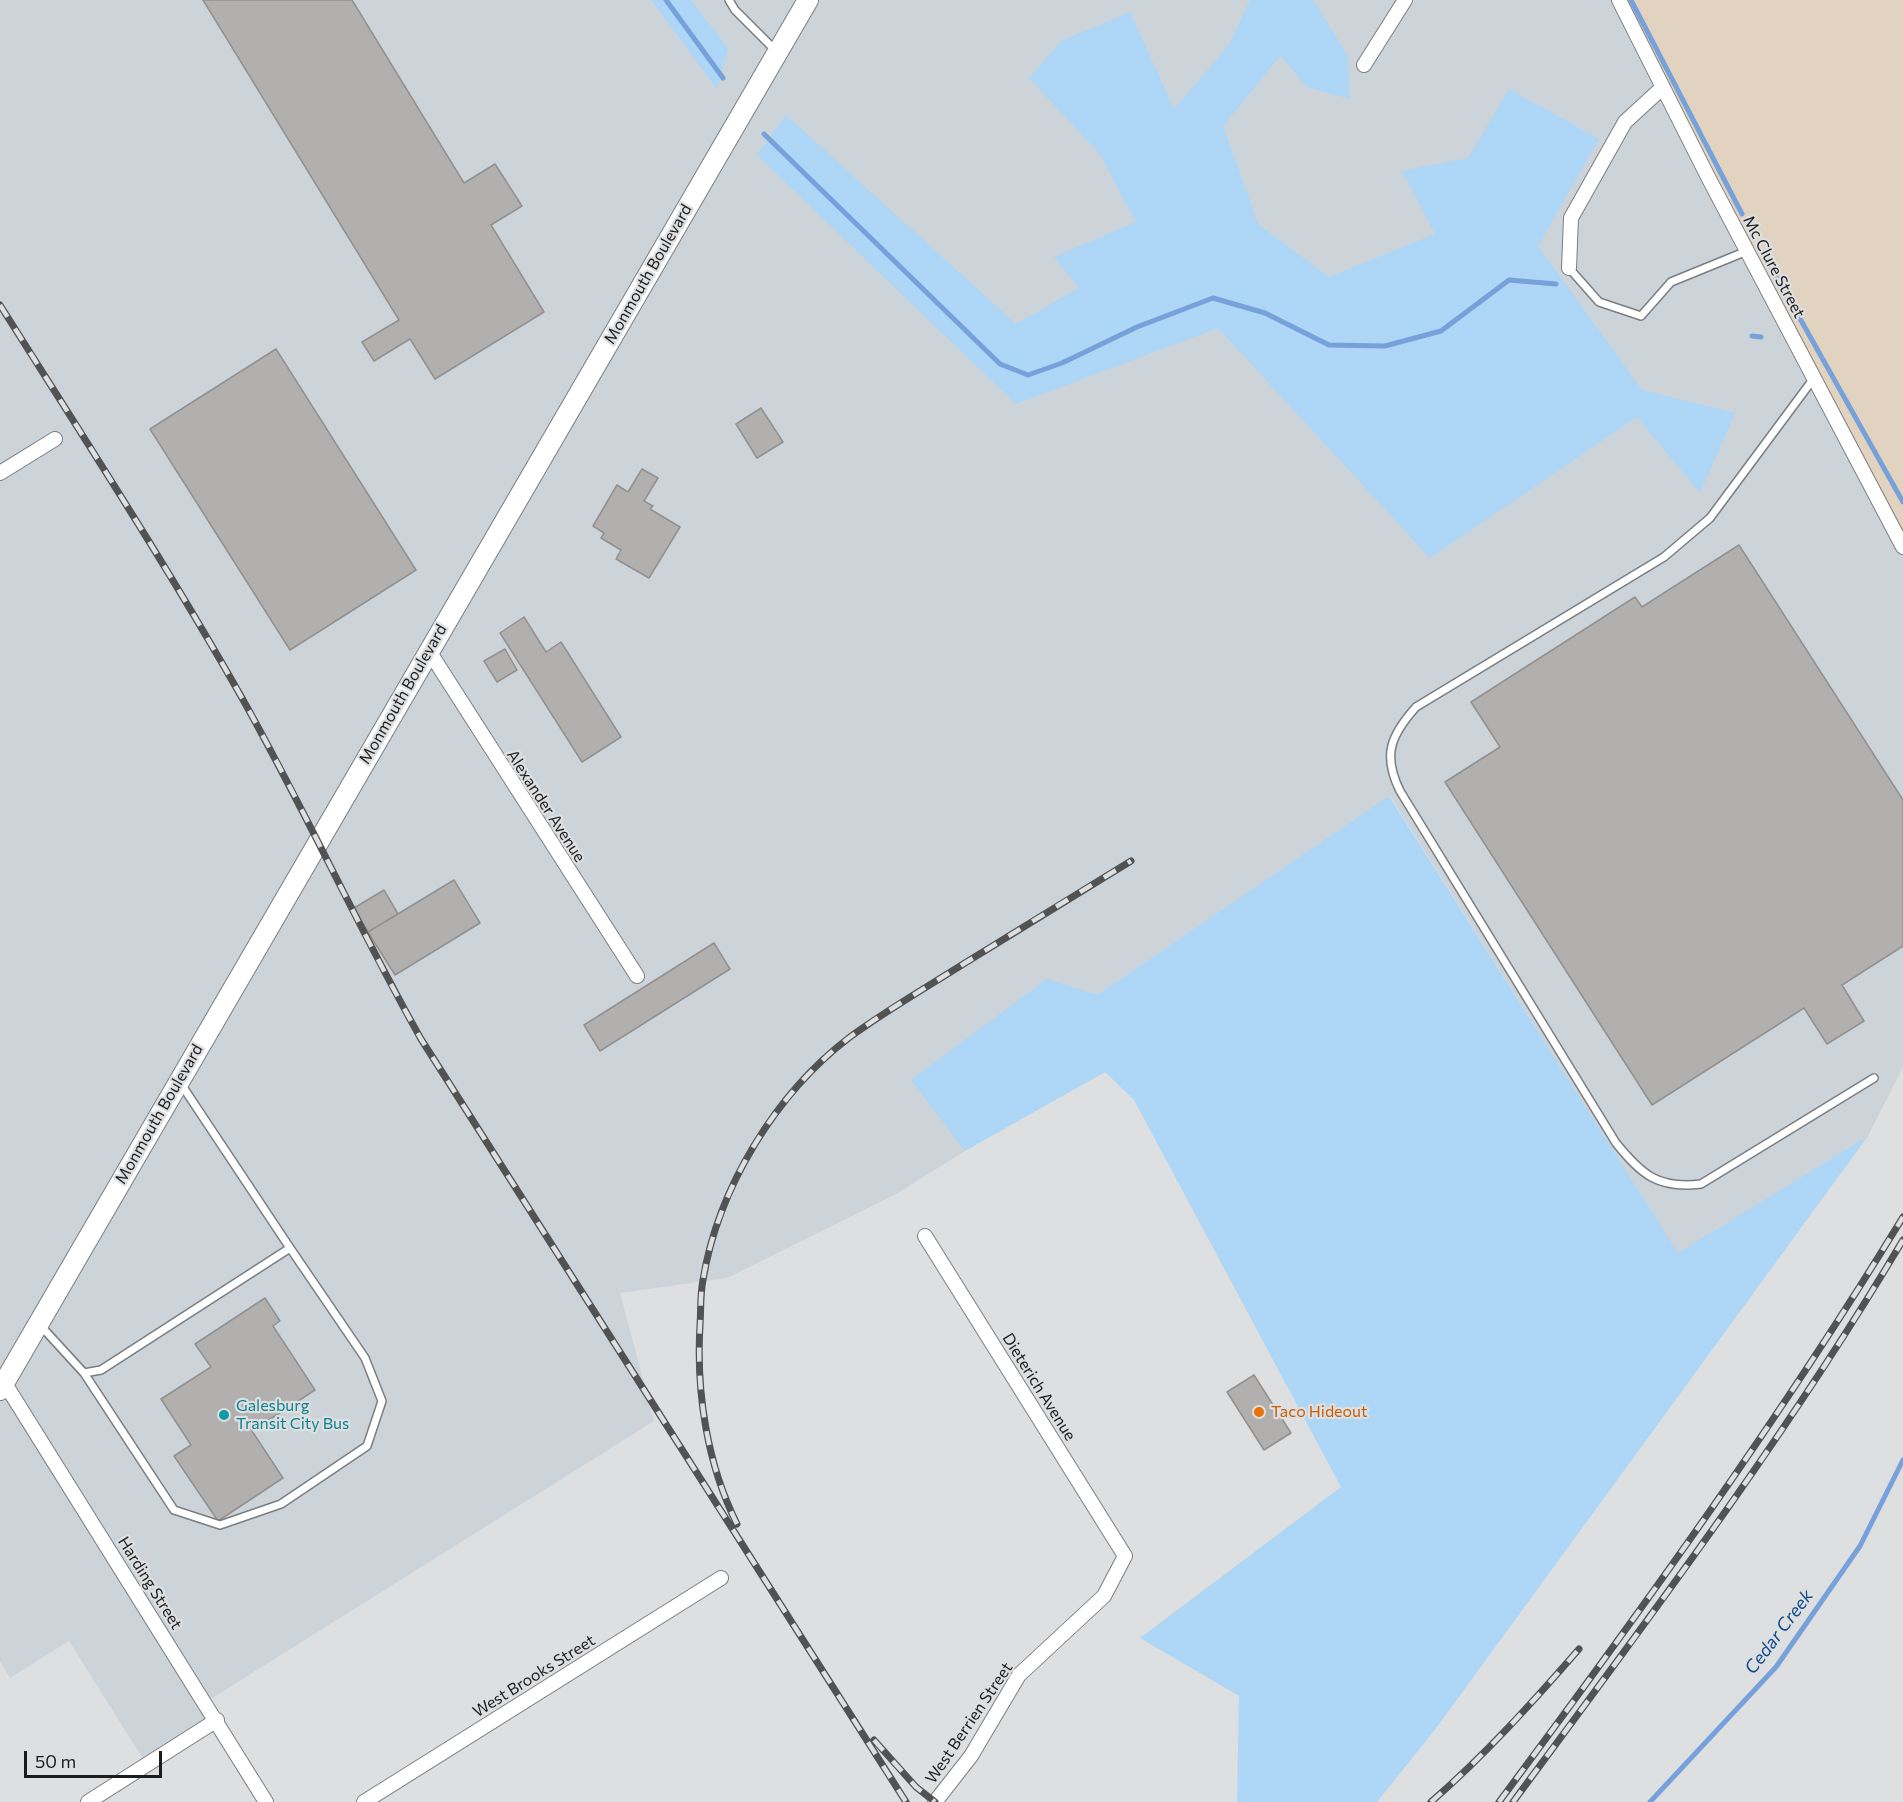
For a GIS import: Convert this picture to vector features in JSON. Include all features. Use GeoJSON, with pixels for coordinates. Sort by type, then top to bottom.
{"type":"FeatureCollection","features":[{"type":"Feature","properties":{"kind":"street","name":"Monmouth Boulevard"},"geometry":{"type":"LineString","coordinates":[[2,1386],[808,0]]}},
{"type":"Feature","properties":{"kind":"street"},"geometry":{"type":"LineString","coordinates":[[1364,65],[1405,0]]}},
{"type":"Feature","properties":{"kind":"street","name":"Mc Clure Street"},"geometry":{"type":"LineString","coordinates":[[1619,0],[1747,251],[1903,547]]}},
{"type":"Feature","properties":{"kind":"street"},"geometry":{"type":"LineString","coordinates":[[1569,268],[1571,218],[1625,122],[1663,87]]}},
{"type":"Feature","properties":{"kind":"street"},"geometry":{"type":"LineString","coordinates":[[0,473],[55,439]]}},
{"type":"Feature","properties":{"kind":"street","name":"Alexander Avenue"},"geometry":{"type":"LineString","coordinates":[[429,651],[638,976]]}},
{"type":"Feature","properties":{"kind":"street","name":"Dieterich Avenue"},"geometry":{"type":"LineString","coordinates":[[925,1236],[1125,1556]]}},
{"type":"Feature","properties":{"kind":"street","name":"Harding Street"},"geometry":{"type":"LineString","coordinates":[[2,1386],[217,1720],[266,1802]]}},
{"type":"Feature","properties":{"kind":"street","name":"West Berrien Street"},"geometry":{"type":"LineString","coordinates":[[935,1802],[971,1756],[1019,1675],[1104,1596],[1125,1556]]}},
{"type":"Feature","properties":{"kind":"street","name":"West Brooks Street"},"geometry":{"type":"LineString","coordinates":[[364,1802],[722,1578]]}},
{"type":"Feature","properties":{"kind":"street"},"geometry":{"type":"LineString","coordinates":[[88,1802],[217,1720]]}},
{"type":"Feature","properties":{"kind":"lane"},"geometry":{"type":"LineString","coordinates":[[729,0],[735,10],[777,52]]}},
{"type":"Feature","properties":{"kind":"lane"},"geometry":{"type":"LineString","coordinates":[[1569,268],[1599,302],[1641,316],[1671,282],[1747,251]]}},
{"type":"Feature","properties":{"kind":"lane"},"geometry":{"type":"LineString","coordinates":[[1814,378],[1710,518],[1692,537],[1664,557],[1416,707],[1399,727],[1391,746],[1390,762],[1400,791],[1616,1143],[1634,1165],[1647,1175],[1660,1183],[1681,1186],[1701,1184],[1874,1078]]}},
{"type":"Feature","properties":{"kind":"lane"},"geometry":{"type":"LineString","coordinates":[[38,1324],[84,1373],[174,1510],[220,1525],[281,1504],[367,1446],[382,1401],[365,1358],[178,1080]]}},
{"type":"Feature","properties":{"kind":"lane"},"geometry":{"type":"LineString","coordinates":[[84,1373],[101,1370],[290,1248]]}},
{"type":"Feature","properties":{"kind":"shaded area"},"geometry":{"type":"Polygon","coordinates":[[[0,0],[1619,0],[1903,547],[1903,1067],[1868,1136],[1678,1254],[1390,796],[1097,995],[965,1151],[896,1194],[727,1278],[620,1293],[654,1421],[206,1702],[217,1720],[147,1765],[69,1641],[10,1678],[0,1661],[0,0]]]}},
{"type":"Feature","properties":{"kind":"shaded area"},"geometry":{"type":"Polygon","coordinates":[[[651,0],[691,0],[728,48],[717,89],[651,0]]]}},
{"type":"Feature","properties":{"kind":"shaded area"},"geometry":{"type":"Polygon","coordinates":[[[1250,0],[1313,0],[1348,56],[1350,99],[1306,87],[1281,55],[1223,126],[1258,224],[1329,277],[1435,234],[1402,171],[1468,158],[1509,89],[1599,139],[1538,246],[1642,390],[1735,413],[1700,493],[1637,417],[1430,558],[1218,328],[1016,404],[757,155],[786,115],[1016,324],[1079,288],[1054,257],[1136,222],[1099,153],[1029,78],[1061,41],[1130,12],[1174,109],[1229,45],[1250,0]]]}},
{"type":"Feature","properties":{"kind":"shaded area"},"geometry":{"type":"Polygon","coordinates":[[[1619,0],[1903,0],[1903,547],[1619,0]]]}},
{"type":"Feature","properties":{"kind":"shaded area"},"geometry":{"type":"Polygon","coordinates":[[[1389,796],[1678,1253],[1868,1136],[1434,1731],[1377,1802],[1237,1802],[1239,1696],[1140,1638],[1341,1487],[1134,1100],[1105,1072],[965,1151],[911,1080],[1047,979],[1097,995],[1389,796]]]}},
{"type":"Feature","properties":{"kind":"building"},"geometry":{"type":"Polygon","coordinates":[[[203,0],[352,0],[464,183],[495,164],[522,206],[491,225],[544,312],[435,379],[410,339],[374,361],[362,342],[399,320],[203,0]]]}},
{"type":"Feature","properties":{"kind":"building"},"geometry":{"type":"Polygon","coordinates":[[[276,349],[416,570],[290,650],[150,429],[276,349]]]}},
{"type":"Feature","properties":{"kind":"building"},"geometry":{"type":"Polygon","coordinates":[[[761,408],[783,442],[757,458],[736,424],[761,408]]]}},
{"type":"Feature","properties":{"kind":"building"},"geometry":{"type":"Polygon","coordinates":[[[642,469],[658,478],[644,501],[653,506],[650,509],[680,527],[649,578],[616,559],[621,550],[601,538],[604,533],[593,526],[617,485],[628,492],[642,469]]]}},
{"type":"Feature","properties":{"kind":"building"},"geometry":{"type":"Polygon","coordinates":[[[1739,545],[1903,800],[1903,946],[1842,985],[1864,1021],[1827,1044],[1804,1008],[1652,1105],[1445,782],[1500,747],[1471,702],[1635,597],[1642,607],[1739,545]]]}},
{"type":"Feature","properties":{"kind":"building"},"geometry":{"type":"Polygon","coordinates":[[[524,617],[546,652],[561,642],[621,737],[582,762],[500,633],[524,617]]]}},
{"type":"Feature","properties":{"kind":"building"},"geometry":{"type":"Polygon","coordinates":[[[505,649],[517,670],[497,682],[484,661],[505,649]]]}},
{"type":"Feature","properties":{"kind":"building"},"geometry":{"type":"Polygon","coordinates":[[[454,880],[480,923],[395,975],[368,932],[454,880]]]}},
{"type":"Feature","properties":{"kind":"building"},"geometry":{"type":"Polygon","coordinates":[[[384,890],[398,914],[368,932],[354,908],[384,890]]]}},
{"type":"Feature","properties":{"kind":"building"},"geometry":{"type":"Polygon","coordinates":[[[714,943],[730,969],[600,1051],[584,1025],[714,943]]]}},
{"type":"Feature","properties":{"kind":"building","name":"Galesburg Transit City Bus"},"geometry":{"type":"Polygon","coordinates":[[[265,1298],[280,1321],[273,1326],[315,1390],[252,1431],[283,1478],[218,1521],[174,1456],[191,1445],[161,1399],[211,1367],[195,1344],[265,1298]]]}},
{"type":"Feature","properties":{"kind":"building","name":"Taco Hideout"},"geometry":{"type":"Polygon","coordinates":[[[1254,1375],[1291,1433],[1264,1450],[1227,1392],[1254,1375]]]}},
{"type":"Feature","properties":{"kind":"waterway"},"geometry":{"type":"LineString","coordinates":[[666,0],[723,78]]}},
{"type":"Feature","properties":{"kind":"waterway"},"geometry":{"type":"LineString","coordinates":[[1631,0],[1742,214]]}},
{"type":"Feature","properties":{"kind":"waterway"},"geometry":{"type":"LineString","coordinates":[[764,134],[1000,364],[1028,375],[1062,363],[1137,327],[1213,298],[1265,313],[1329,345],[1385,346],[1441,331],[1509,280],[1556,284]]}},
{"type":"Feature","properties":{"kind":"waterway"},"geometry":{"type":"LineString","coordinates":[[1771,267],[1903,502]]}},
{"type":"Feature","properties":{"kind":"waterway"},"geometry":{"type":"LineString","coordinates":[[1752,336],[1761,337]]}},
{"type":"Feature","properties":{"kind":"waterway","name":"Cedar Creek"},"geometry":{"type":"LineString","coordinates":[[1650,1802],[1776,1667],[1860,1546],[1903,1460]]}},
{"type":"Feature","properties":{"kind":"railway"},"geometry":{"type":"LineString","coordinates":[[0,305],[154,549],[242,698],[421,1039],[906,1802]]}},
{"type":"Feature","properties":{"kind":"railway"},"geometry":{"type":"LineString","coordinates":[[737,1524],[718,1477],[702,1402],[699,1350],[701,1297],[711,1245],[722,1211],[754,1145],[798,1086],[850,1037],[878,1017],[1131,861]]}},
{"type":"Feature","properties":{"kind":"railway"},"geometry":{"type":"LineString","coordinates":[[1499,1802],[1605,1659],[1708,1514],[1808,1367],[1903,1217]]}},
{"type":"Feature","properties":{"kind":"railway"},"geometry":{"type":"LineString","coordinates":[[1513,1802],[1764,1456],[1812,1385],[1903,1240]]}},
{"type":"Feature","properties":{"kind":"railway"},"geometry":{"type":"LineString","coordinates":[[1431,1802],[1508,1728],[1579,1649]]}},
{"type":"Feature","properties":{"kind":"railway"},"geometry":{"type":"LineString","coordinates":[[874,1740],[916,1787],[935,1802]]}},
{"type":"Feature","properties":{"kind":"place","name":"Taco Hideout"},"geometry":{"type":"Point","coordinates":[1259,1412]}},
{"type":"Feature","properties":{"kind":"place","name":"Galesburg Transit City Bus"},"geometry":{"type":"Point","coordinates":[224,1415]}}]}
